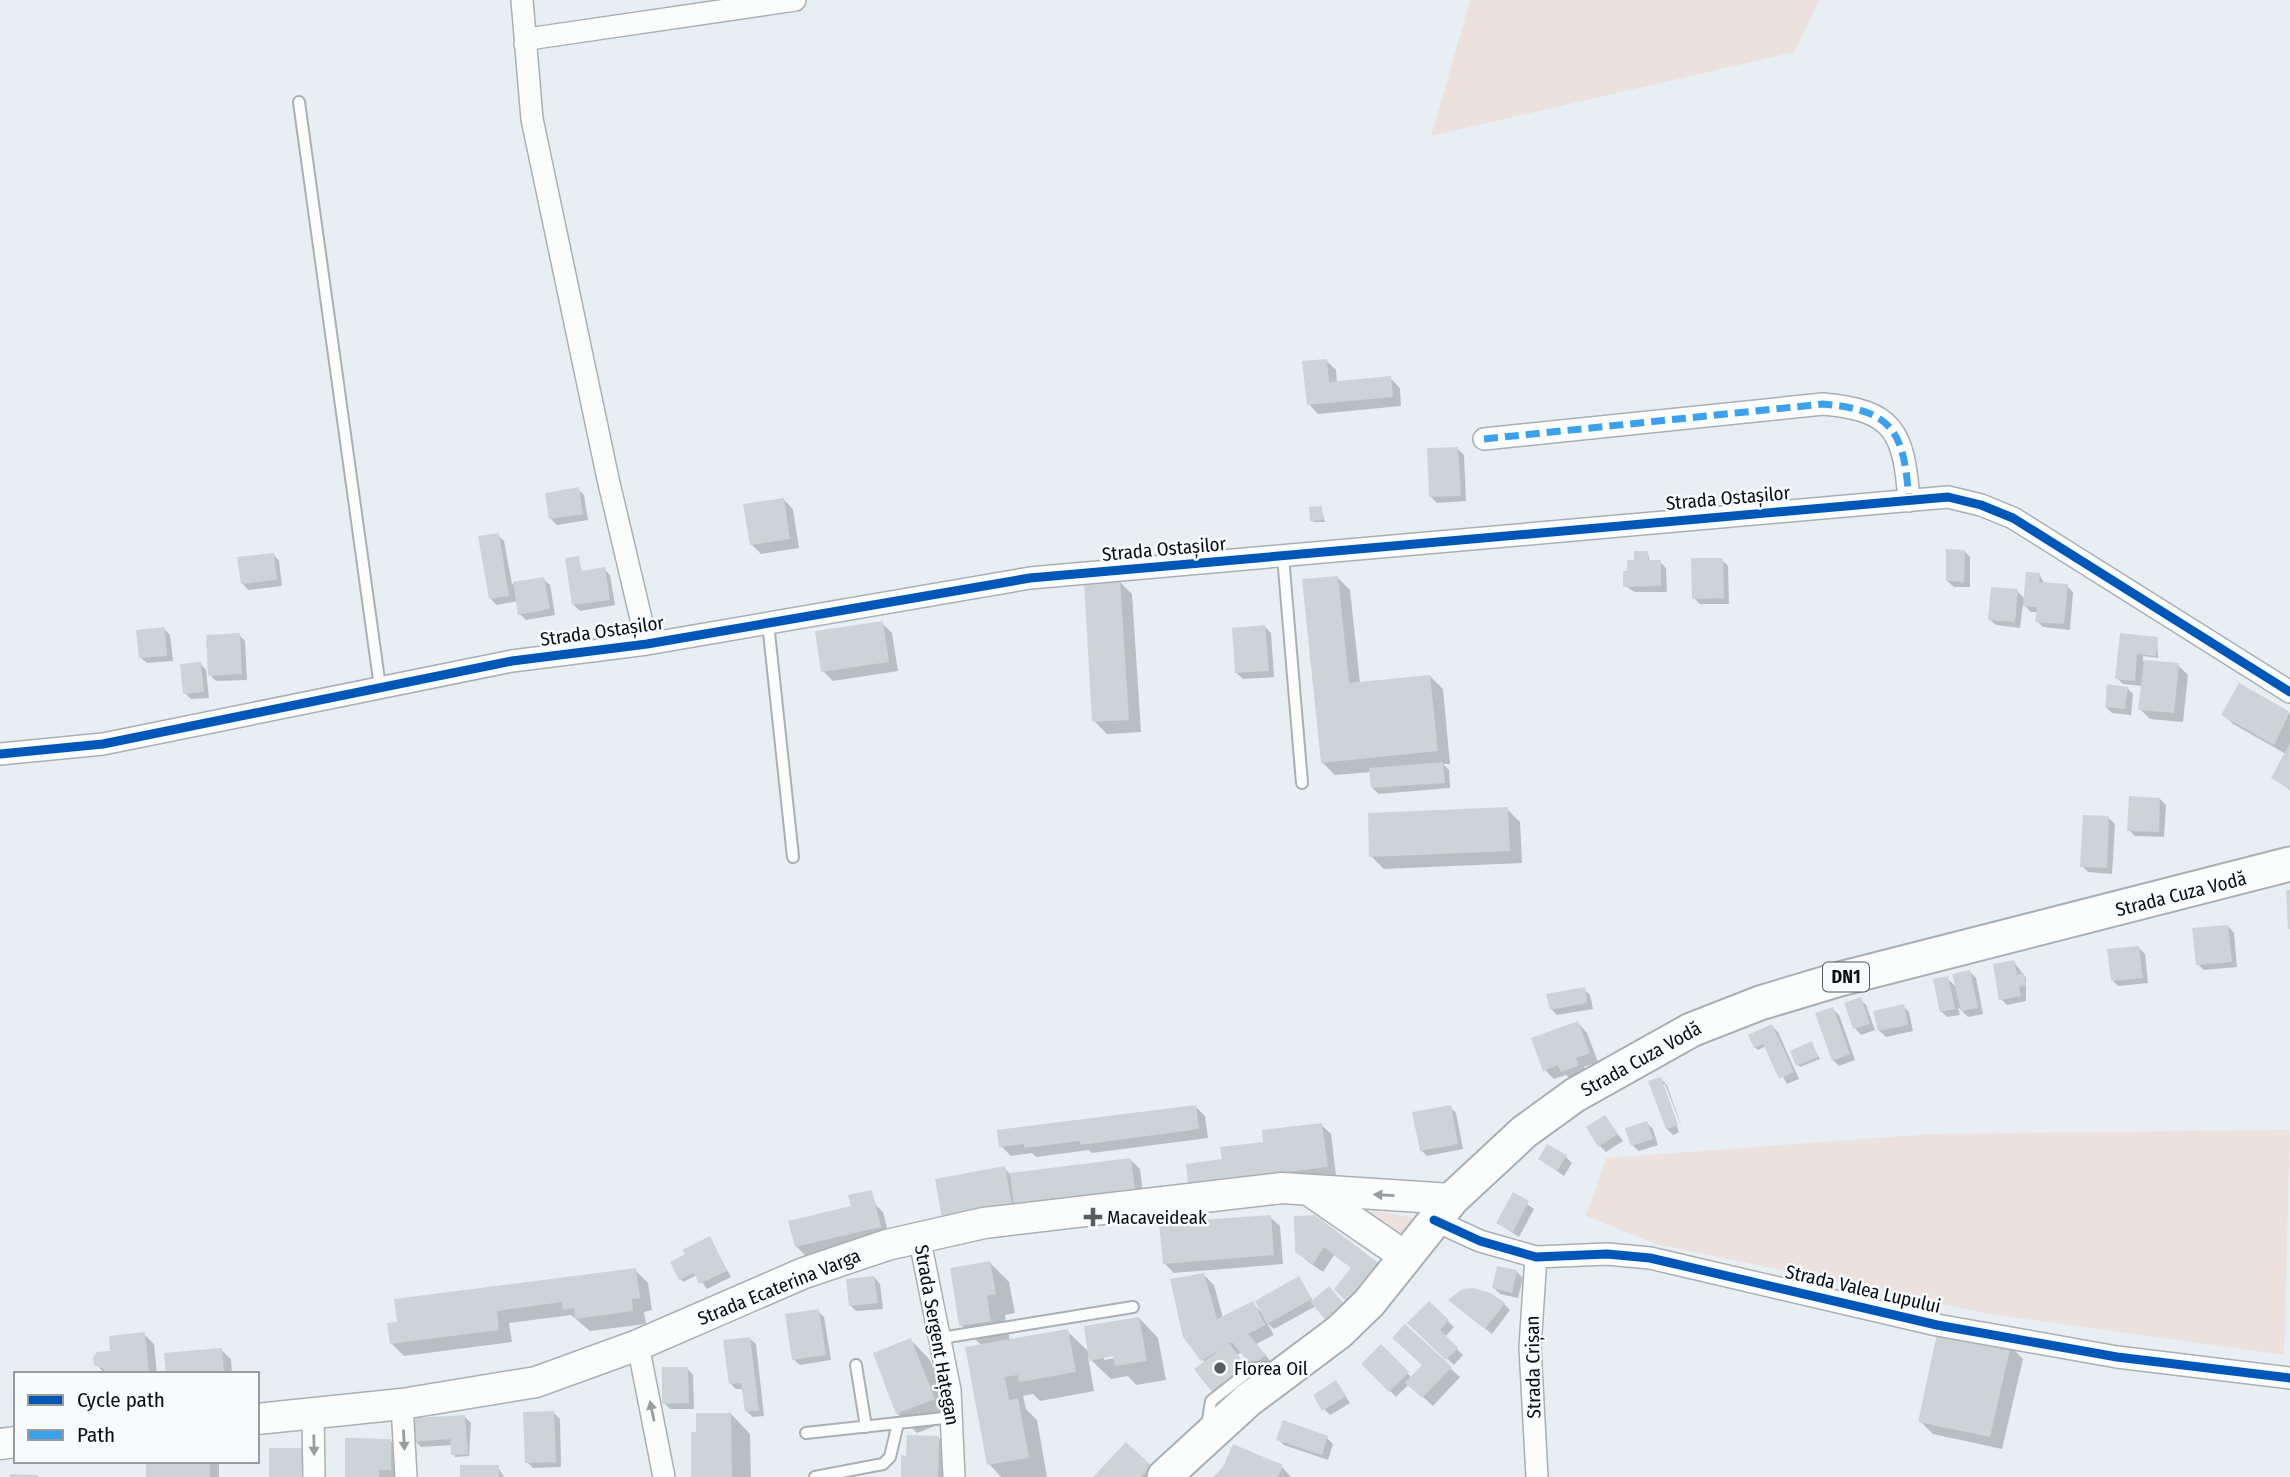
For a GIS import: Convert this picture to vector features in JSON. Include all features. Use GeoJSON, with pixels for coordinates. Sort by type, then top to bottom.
{"type":"FeatureCollection","features":[{"type":"Feature","properties":{"kind":"main road","name":"Strada Cuza Vodă"},"geometry":{"type":"LineString","coordinates":[[1164,1477],[1205,1437],[1359,1312],[1443,1210],[1524,1132],[1575,1094],[1690,1030],[1760,1003],[1840,979],[2290,864]]}},
{"type":"Feature","properties":{"kind":"main road","name":"Strada Ecaterina Varga"},"geometry":{"type":"LineString","coordinates":[[259,1419],[402,1404],[536,1382],[638,1345],[804,1273],[919,1236],[984,1223],[1282,1188],[1443,1210]]}},
{"type":"Feature","properties":{"kind":"main road"},"geometry":{"type":"LineString","coordinates":[[1310,1191],[1406,1257]]}},
{"type":"Feature","properties":{"kind":"street"},"geometry":{"type":"LineString","coordinates":[[522,0],[531,119],[608,479],[647,644]]}},
{"type":"Feature","properties":{"kind":"street"},"geometry":{"type":"LineString","coordinates":[[525,44],[535,38],[795,0]]}},
{"type":"Feature","properties":{"kind":"street"},"geometry":{"type":"LineString","coordinates":[[1484,439],[1823,404],[1849,407],[1872,414],[1890,426],[1902,446],[1909,500]]}},
{"type":"Feature","properties":{"kind":"street","name":"Strada Ostașilor"},"geometry":{"type":"LineString","coordinates":[[0,754],[103,744],[512,661],[647,644],[1030,578],[1948,497],[1981,505],[2013,518],[2290,692]]}},
{"type":"Feature","properties":{"kind":"street","name":"Strada Valea Lupului"},"geometry":{"type":"LineString","coordinates":[[1443,1210],[1480,1241],[1536,1256],[1606,1254],[1650,1258],[1950,1327],[2117,1357],[2290,1378]]}},
{"type":"Feature","properties":{"kind":"street","name":"Strada Sergent Hațegan"},"geometry":{"type":"LineString","coordinates":[[919,1236],[941,1338],[954,1416],[954,1477]]}},
{"type":"Feature","properties":{"kind":"street","name":"Strada Crișan"},"geometry":{"type":"LineString","coordinates":[[1536,1256],[1530,1347],[1537,1477]]}},
{"type":"Feature","properties":{"kind":"street"},"geometry":{"type":"LineString","coordinates":[[638,1345],[664,1477]]}},
{"type":"Feature","properties":{"kind":"street"},"geometry":{"type":"LineString","coordinates":[[402,1404],[406,1477]]}},
{"type":"Feature","properties":{"kind":"street"},"geometry":{"type":"LineString","coordinates":[[313,1413],[314,1477]]}},
{"type":"Feature","properties":{"kind":"lane"},"geometry":{"type":"LineString","coordinates":[[299,102],[380,687]]}},
{"type":"Feature","properties":{"kind":"lane"},"geometry":{"type":"LineString","coordinates":[[1283,556],[1302,783]]}},
{"type":"Feature","properties":{"kind":"lane"},"geometry":{"type":"LineString","coordinates":[[768,623],[793,857]]}},
{"type":"Feature","properties":{"kind":"lane"},"geometry":{"type":"LineString","coordinates":[[941,1338],[1133,1307]]}},
{"type":"Feature","properties":{"kind":"lane"},"geometry":{"type":"LineString","coordinates":[[856,1365],[866,1427]]}},
{"type":"Feature","properties":{"kind":"lane"},"geometry":{"type":"LineString","coordinates":[[806,1433],[954,1416]]}},
{"type":"Feature","properties":{"kind":"lane"},"geometry":{"type":"LineString","coordinates":[[815,1477],[883,1464],[890,1457],[898,1423]]}},
{"type":"Feature","properties":{"kind":"shaded area"},"geometry":{"type":"Polygon","coordinates":[[[1470,0],[1819,0],[1794,52],[1431,136],[1470,0]]]}},
{"type":"Feature","properties":{"kind":"shaded area"},"geometry":{"type":"Polygon","coordinates":[[[2290,1130],[2284,1355],[1990,1314],[1656,1244],[1586,1216],[1606,1158],[1931,1134],[2290,1130]]]}},
{"type":"Feature","properties":{"kind":"shaded area"},"geometry":{"type":"Polygon","coordinates":[[[1371,1210],[1419,1219],[1409,1237],[1371,1217],[1371,1210]]]}},
{"type":"Feature","properties":{"kind":"building"},"geometry":{"type":"Polygon","coordinates":[[[1327,359],[1329,382],[1391,376],[1393,397],[1307,405],[1302,361],[1327,359]]]}},
{"type":"Feature","properties":{"kind":"building"},"geometry":{"type":"Polygon","coordinates":[[[1458,447],[1461,496],[1429,497],[1427,448],[1458,447]]]}},
{"type":"Feature","properties":{"kind":"building"},"geometry":{"type":"Polygon","coordinates":[[[579,487],[583,514],[549,519],[545,493],[579,487]]]}},
{"type":"Feature","properties":{"kind":"building"},"geometry":{"type":"Polygon","coordinates":[[[784,498],[790,539],[750,545],[743,504],[784,498]]]}},
{"type":"Feature","properties":{"kind":"building"},"geometry":{"type":"Polygon","coordinates":[[[1322,506],[1323,520],[1310,521],[1309,507],[1322,506]]]}},
{"type":"Feature","properties":{"kind":"building"},"geometry":{"type":"Polygon","coordinates":[[[499,533],[509,596],[489,599],[478,536],[499,533]]]}},
{"type":"Feature","properties":{"kind":"building"},"geometry":{"type":"Polygon","coordinates":[[[1946,549],[1965,550],[1964,582],[1946,581],[1946,549]]]}},
{"type":"Feature","properties":{"kind":"building"},"geometry":{"type":"Polygon","coordinates":[[[1634,551],[1648,551],[1648,560],[1661,560],[1661,586],[1623,587],[1623,571],[1627,571],[1627,560],[1634,560],[1634,551]]]}},
{"type":"Feature","properties":{"kind":"building"},"geometry":{"type":"Polygon","coordinates":[[[274,553],[277,580],[241,584],[237,557],[274,553]]]}},
{"type":"Feature","properties":{"kind":"building"},"geometry":{"type":"Polygon","coordinates":[[[579,556],[581,571],[605,567],[610,600],[572,605],[565,558],[579,556]]]}},
{"type":"Feature","properties":{"kind":"building"},"geometry":{"type":"Polygon","coordinates":[[[1691,558],[1723,558],[1724,598],[1692,599],[1691,558]]]}},
{"type":"Feature","properties":{"kind":"building"},"geometry":{"type":"Polygon","coordinates":[[[2026,572],[2040,573],[2039,582],[2068,584],[2064,624],[2035,622],[2037,607],[2023,606],[2026,572]]]}},
{"type":"Feature","properties":{"kind":"building"},"geometry":{"type":"Polygon","coordinates":[[[1338,576],[1349,683],[1430,675],[1438,751],[1321,763],[1302,579],[1338,576]]]}},
{"type":"Feature","properties":{"kind":"building"},"geometry":{"type":"Polygon","coordinates":[[[544,577],[550,609],[518,615],[513,582],[544,577]]]}},
{"type":"Feature","properties":{"kind":"building"},"geometry":{"type":"Polygon","coordinates":[[[1120,579],[1129,720],[1092,722],[1084,581],[1120,579]]]}},
{"type":"Feature","properties":{"kind":"building"},"geometry":{"type":"Polygon","coordinates":[[[1991,587],[2018,589],[2015,622],[1988,620],[1991,587]]]}},
{"type":"Feature","properties":{"kind":"building"},"geometry":{"type":"Polygon","coordinates":[[[883,621],[889,662],[821,672],[815,631],[883,621]]]}},
{"type":"Feature","properties":{"kind":"building"},"geometry":{"type":"Polygon","coordinates":[[[1265,625],[1269,671],[1235,673],[1232,628],[1265,625]]]}},
{"type":"Feature","properties":{"kind":"building"},"geometry":{"type":"Polygon","coordinates":[[[165,627],[167,656],[139,658],[136,630],[165,627]]]}},
{"type":"Feature","properties":{"kind":"building"},"geometry":{"type":"Polygon","coordinates":[[[240,633],[242,674],[208,676],[206,635],[240,633]]]}},
{"type":"Feature","properties":{"kind":"building"},"geometry":{"type":"Polygon","coordinates":[[[2120,633],[2158,637],[2156,656],[2137,654],[2135,681],[2115,679],[2120,633]]]}},
{"type":"Feature","properties":{"kind":"building"},"geometry":{"type":"Polygon","coordinates":[[[2144,660],[2179,663],[2174,713],[2138,710],[2144,660]]]}},
{"type":"Feature","properties":{"kind":"building"},"geometry":{"type":"Polygon","coordinates":[[[201,662],[204,692],[183,694],[180,664],[201,662]]]}},
{"type":"Feature","properties":{"kind":"building"},"geometry":{"type":"Polygon","coordinates":[[[2239,683],[2290,712],[2274,745],[2221,715],[2239,683]]]}},
{"type":"Feature","properties":{"kind":"building"},"geometry":{"type":"Polygon","coordinates":[[[2107,684],[2128,687],[2125,709],[2105,707],[2107,684]]]}},
{"type":"Feature","properties":{"kind":"building"},"geometry":{"type":"Polygon","coordinates":[[[2290,743],[2290,789],[2271,778],[2290,743]]]}},
{"type":"Feature","properties":{"kind":"building"},"geometry":{"type":"Polygon","coordinates":[[[1443,762],[1445,783],[1371,788],[1369,768],[1443,762]]]}},
{"type":"Feature","properties":{"kind":"building"},"geometry":{"type":"Polygon","coordinates":[[[2129,796],[2160,798],[2159,832],[2127,831],[2129,796]]]}},
{"type":"Feature","properties":{"kind":"building"},"geometry":{"type":"Polygon","coordinates":[[[1508,807],[1510,851],[1369,857],[1368,813],[1508,807]]]}},
{"type":"Feature","properties":{"kind":"building"},"geometry":{"type":"Polygon","coordinates":[[[2083,815],[2109,816],[2107,868],[2080,867],[2083,815]]]}},
{"type":"Feature","properties":{"kind":"building"},"geometry":{"type":"Polygon","coordinates":[[[2286,890],[2290,890],[2290,929],[2288,929],[2286,890]]]}},
{"type":"Feature","properties":{"kind":"building"},"geometry":{"type":"Polygon","coordinates":[[[2228,925],[2232,962],[2196,965],[2192,928],[2228,925]]]}},
{"type":"Feature","properties":{"kind":"building"},"geometry":{"type":"Polygon","coordinates":[[[2139,946],[2143,978],[2111,981],[2107,949],[2139,946]]]}},
{"type":"Feature","properties":{"kind":"building"},"geometry":{"type":"Polygon","coordinates":[[[2014,960],[2017,975],[2024,973],[2026,985],[2019,987],[2021,996],[1999,1000],[1993,964],[2014,960]]]}},
{"type":"Feature","properties":{"kind":"building"},"geometry":{"type":"Polygon","coordinates":[[[1970,970],[1978,1008],[1961,1011],[1952,974],[1970,970]]]}},
{"type":"Feature","properties":{"kind":"building"},"geometry":{"type":"Polygon","coordinates":[[[1948,976],[1955,1009],[1940,1012],[1933,979],[1948,976]]]}},
{"type":"Feature","properties":{"kind":"building"},"geometry":{"type":"Polygon","coordinates":[[[1585,987],[1587,1003],[1550,1010],[1546,994],[1585,987]]]}},
{"type":"Feature","properties":{"kind":"building"},"geometry":{"type":"Polygon","coordinates":[[[1861,997],[1870,1024],[1853,1029],[1844,1003],[1861,997]]]}},
{"type":"Feature","properties":{"kind":"building"},"geometry":{"type":"Polygon","coordinates":[[[1904,1004],[1908,1025],[1878,1031],[1873,1011],[1904,1004]]]}},
{"type":"Feature","properties":{"kind":"building"},"geometry":{"type":"Polygon","coordinates":[[[1833,1007],[1850,1054],[1832,1061],[1815,1013],[1833,1007]]]}},
{"type":"Feature","properties":{"kind":"building"},"geometry":{"type":"Polygon","coordinates":[[[1578,1021],[1590,1053],[1576,1058],[1579,1065],[1561,1072],[1558,1065],[1543,1071],[1531,1038],[1578,1021]]]}},
{"type":"Feature","properties":{"kind":"building"},"geometry":{"type":"Polygon","coordinates":[[[1772,1024],[1794,1072],[1779,1079],[1763,1044],[1754,1048],[1748,1035],[1772,1024]]]}},
{"type":"Feature","properties":{"kind":"building"},"geometry":{"type":"Polygon","coordinates":[[[1812,1041],[1818,1057],[1796,1066],[1790,1051],[1812,1041]]]}},
{"type":"Feature","properties":{"kind":"building"},"geometry":{"type":"Polygon","coordinates":[[[1661,1077],[1678,1125],[1666,1129],[1648,1081],[1661,1077]]]}},
{"type":"Feature","properties":{"kind":"building"},"geometry":{"type":"Polygon","coordinates":[[[1196,1105],[1199,1129],[1081,1145],[1080,1141],[1024,1148],[1024,1144],[999,1147],[997,1130],[1196,1105]]]}},
{"type":"Feature","properties":{"kind":"building"},"geometry":{"type":"Polygon","coordinates":[[[1451,1105],[1458,1144],[1420,1151],[1412,1112],[1451,1105]]]}},
{"type":"Feature","properties":{"kind":"building"},"geometry":{"type":"Polygon","coordinates":[[[1605,1115],[1618,1134],[1598,1147],[1586,1127],[1605,1115]]]}},
{"type":"Feature","properties":{"kind":"building"},"geometry":{"type":"Polygon","coordinates":[[[1647,1121],[1653,1139],[1631,1146],[1625,1128],[1647,1121]]]}},
{"type":"Feature","properties":{"kind":"building"},"geometry":{"type":"Polygon","coordinates":[[[1322,1123],[1328,1167],[1188,1184],[1186,1164],[1222,1159],[1220,1147],[1263,1142],[1262,1130],[1322,1123]]]}},
{"type":"Feature","properties":{"kind":"building"},"geometry":{"type":"Polygon","coordinates":[[[1547,1144],[1567,1155],[1557,1171],[1538,1159],[1547,1144]]]}},
{"type":"Feature","properties":{"kind":"building"},"geometry":{"type":"Polygon","coordinates":[[[1131,1158],[1135,1191],[1014,1206],[1010,1173],[1131,1158]]]}},
{"type":"Feature","properties":{"kind":"building"},"geometry":{"type":"Polygon","coordinates":[[[1005,1166],[1012,1206],[942,1219],[935,1179],[1005,1166]]]}},
{"type":"Feature","properties":{"kind":"building"},"geometry":{"type":"Polygon","coordinates":[[[872,1190],[881,1227],[795,1247],[788,1221],[851,1206],[848,1195],[872,1190]]]}},
{"type":"Feature","properties":{"kind":"building"},"geometry":{"type":"Polygon","coordinates":[[[1513,1192],[1529,1201],[1513,1232],[1496,1223],[1513,1192]]]}},
{"type":"Feature","properties":{"kind":"building"},"geometry":{"type":"Polygon","coordinates":[[[1271,1215],[1274,1255],[1163,1264],[1159,1223],[1271,1215]]]}},
{"type":"Feature","properties":{"kind":"building"},"geometry":{"type":"Polygon","coordinates":[[[1315,1215],[1385,1268],[1352,1307],[1334,1289],[1351,1268],[1324,1247],[1313,1264],[1295,1252],[1294,1216],[1315,1215]]]}},
{"type":"Feature","properties":{"kind":"building"},"geometry":{"type":"Polygon","coordinates":[[[710,1236],[727,1271],[699,1284],[694,1273],[679,1280],[670,1262],[685,1254],[682,1250],[710,1236]]]}},
{"type":"Feature","properties":{"kind":"building"},"geometry":{"type":"Polygon","coordinates":[[[990,1261],[996,1294],[987,1296],[991,1321],[959,1326],[950,1268],[990,1261]]]}},
{"type":"Feature","properties":{"kind":"building"},"geometry":{"type":"Polygon","coordinates":[[[1497,1266],[1517,1270],[1512,1293],[1492,1288],[1497,1266]]]}},
{"type":"Feature","properties":{"kind":"building"},"geometry":{"type":"Polygon","coordinates":[[[636,1268],[640,1298],[632,1299],[633,1311],[575,1319],[574,1308],[563,1310],[562,1302],[497,1311],[499,1330],[390,1344],[387,1323],[397,1322],[394,1299],[636,1268]]]}},
{"type":"Feature","properties":{"kind":"building"},"geometry":{"type":"Polygon","coordinates":[[[1204,1273],[1217,1319],[1253,1301],[1265,1325],[1248,1334],[1266,1355],[1251,1366],[1233,1343],[1229,1343],[1247,1367],[1212,1392],[1194,1369],[1221,1349],[1201,1361],[1183,1337],[1170,1279],[1204,1273]]]}},
{"type":"Feature","properties":{"kind":"building"},"geometry":{"type":"Polygon","coordinates":[[[874,1276],[878,1303],[849,1306],[846,1279],[874,1276]]]}},
{"type":"Feature","properties":{"kind":"building"},"geometry":{"type":"Polygon","coordinates":[[[1299,1276],[1312,1299],[1267,1324],[1255,1301],[1299,1276]]]}},
{"type":"Feature","properties":{"kind":"building"},"geometry":{"type":"Polygon","coordinates":[[[1329,1286],[1349,1310],[1331,1326],[1310,1302],[1329,1286]]]}},
{"type":"Feature","properties":{"kind":"building"},"geometry":{"type":"Polygon","coordinates":[[[1473,1288],[1491,1293],[1505,1303],[1485,1329],[1448,1300],[1462,1289],[1473,1288]]]}},
{"type":"Feature","properties":{"kind":"building"},"geometry":{"type":"Polygon","coordinates":[[[1429,1301],[1449,1320],[1440,1330],[1458,1348],[1446,1360],[1407,1323],[1429,1301]]]}},
{"type":"Feature","properties":{"kind":"building"},"geometry":{"type":"Polygon","coordinates":[[[819,1309],[826,1355],[792,1360],[785,1314],[819,1309]]]}},
{"type":"Feature","properties":{"kind":"building"},"geometry":{"type":"Polygon","coordinates":[[[1139,1317],[1147,1361],[1115,1366],[1113,1356],[1089,1361],[1084,1326],[1139,1317]]]}},
{"type":"Feature","properties":{"kind":"building"},"geometry":{"type":"Polygon","coordinates":[[[1405,1324],[1452,1367],[1422,1398],[1405,1383],[1422,1365],[1392,1338],[1405,1324]]]}},
{"type":"Feature","properties":{"kind":"building"},"geometry":{"type":"Polygon","coordinates":[[[1068,1329],[1076,1372],[1019,1382],[1018,1375],[1005,1377],[1009,1400],[1018,1398],[1029,1458],[987,1465],[965,1347],[1068,1329]]]}},
{"type":"Feature","properties":{"kind":"building"},"geometry":{"type":"Polygon","coordinates":[[[1938,1329],[2011,1345],[1990,1437],[1918,1422],[1938,1329]]]}},
{"type":"Feature","properties":{"kind":"building"},"geometry":{"type":"Polygon","coordinates":[[[145,1332],[149,1372],[105,1372],[104,1369],[94,1365],[93,1358],[97,1352],[110,1351],[109,1336],[145,1332]]]}},
{"type":"Feature","properties":{"kind":"building"},"geometry":{"type":"Polygon","coordinates":[[[750,1337],[759,1410],[745,1412],[741,1383],[729,1384],[723,1340],[750,1337]]]}},
{"type":"Feature","properties":{"kind":"building"},"geometry":{"type":"Polygon","coordinates":[[[911,1338],[935,1399],[896,1414],[873,1353],[911,1338]]]}},
{"type":"Feature","properties":{"kind":"building"},"geometry":{"type":"Polygon","coordinates":[[[1381,1344],[1409,1372],[1389,1392],[1361,1364],[1381,1344]]]}},
{"type":"Feature","properties":{"kind":"building"},"geometry":{"type":"Polygon","coordinates":[[[222,1348],[224,1372],[166,1372],[164,1353],[222,1348]]]}},
{"type":"Feature","properties":{"kind":"building"},"geometry":{"type":"Polygon","coordinates":[[[662,1367],[688,1367],[689,1403],[662,1404],[662,1367]]]}},
{"type":"Feature","properties":{"kind":"building"},"geometry":{"type":"Polygon","coordinates":[[[1336,1380],[1346,1396],[1322,1411],[1313,1395],[1336,1380]]]}},
{"type":"Feature","properties":{"kind":"building"},"geometry":{"type":"Polygon","coordinates":[[[554,1411],[556,1462],[525,1463],[523,1412],[554,1411]]]}},
{"type":"Feature","properties":{"kind":"building"},"geometry":{"type":"Polygon","coordinates":[[[696,1413],[731,1413],[732,1477],[691,1477],[691,1432],[696,1432],[696,1413]]]}},
{"type":"Feature","properties":{"kind":"building"},"geometry":{"type":"Polygon","coordinates":[[[465,1415],[468,1454],[451,1455],[450,1439],[413,1442],[412,1418],[465,1415]]]}},
{"type":"Feature","properties":{"kind":"building"},"geometry":{"type":"Polygon","coordinates":[[[1283,1420],[1328,1436],[1322,1455],[1276,1440],[1283,1420]]]}},
{"type":"Feature","properties":{"kind":"building"},"geometry":{"type":"Polygon","coordinates":[[[907,1435],[939,1436],[938,1477],[901,1477],[901,1455],[906,1456],[907,1435]]]}},
{"type":"Feature","properties":{"kind":"building"},"geometry":{"type":"Polygon","coordinates":[[[345,1438],[391,1439],[391,1470],[379,1470],[379,1477],[345,1477],[345,1438]]]}},
{"type":"Feature","properties":{"kind":"building"},"geometry":{"type":"Polygon","coordinates":[[[1126,1442],[1152,1466],[1141,1477],[1093,1477],[1126,1442]]]}},
{"type":"Feature","properties":{"kind":"building"},"geometry":{"type":"Polygon","coordinates":[[[1233,1444],[1283,1465],[1278,1477],[1213,1477],[1223,1467],[1233,1444]]]}},
{"type":"Feature","properties":{"kind":"building"},"geometry":{"type":"Polygon","coordinates":[[[269,1448],[305,1448],[305,1477],[269,1477],[269,1448]]]}},
{"type":"Feature","properties":{"kind":"building"},"geometry":{"type":"Polygon","coordinates":[[[146,1463],[210,1463],[210,1477],[146,1477],[146,1463]]]}},
{"type":"Feature","properties":{"kind":"building"},"geometry":{"type":"Polygon","coordinates":[[[460,1465],[499,1465],[499,1477],[460,1477],[460,1465]]]}},
{"type":"Feature","properties":{"kind":"building"},"geometry":{"type":"Polygon","coordinates":[[[10,1474],[38,1475],[38,1477],[10,1477],[10,1474]]]}},
{"type":"Feature","properties":{"kind":"marked path"},"geometry":{"type":"LineString","coordinates":[[1484,439],[1823,404],[1847,407],[1881,419],[1891,429],[1904,458],[1909,501]]}},
{"type":"Feature","properties":{"kind":"cycle path"},"geometry":{"type":"LineString","coordinates":[[0,754],[103,744],[512,661],[647,644],[1030,578],[1948,497],[1981,505],[2013,518],[2290,692]]}},
{"type":"Feature","properties":{"kind":"cycle path"},"geometry":{"type":"LineString","coordinates":[[1434,1220],[1480,1241],[1536,1257],[1607,1254],[1650,1258],[1937,1325],[2117,1357],[2290,1378]]}},
{"type":"Feature","properties":{"kind":"place","name":"Macaveideak"},"geometry":{"type":"Point","coordinates":[1093,1217]}},
{"type":"Feature","properties":{"kind":"place","name":"Florea Oil"},"geometry":{"type":"Point","coordinates":[1220,1368]}}]}
